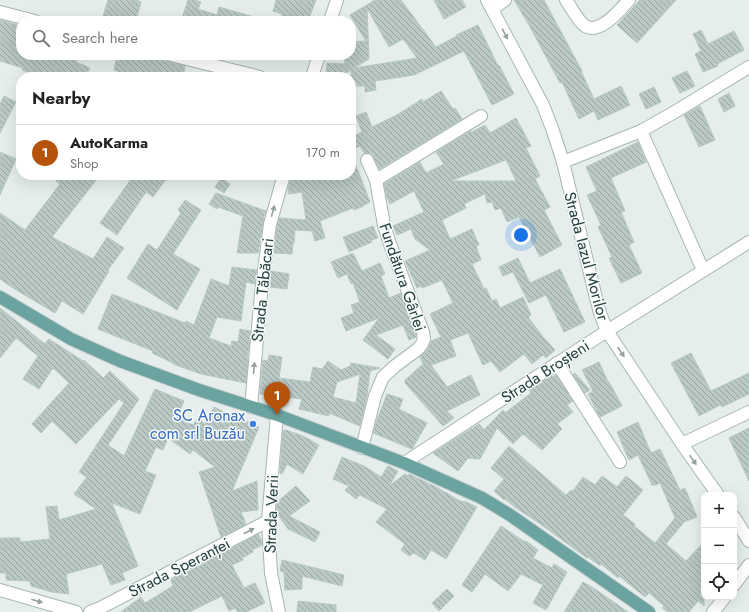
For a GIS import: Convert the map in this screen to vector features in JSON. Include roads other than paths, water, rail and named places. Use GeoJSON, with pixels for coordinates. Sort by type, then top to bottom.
{"type":"FeatureCollection","features":[{"type":"Feature","properties":{"kind":"main road"},"geometry":{"type":"LineString","coordinates":[[0,297],[71,339],[120,361],[199,390],[277,415],[404,463],[482,498],[510,515],[649,612]]}},
{"type":"Feature","properties":{"kind":"street"},"geometry":{"type":"LineString","coordinates":[[332,16],[337,0]]}},
{"type":"Feature","properties":{"kind":"street"},"geometry":{"type":"LineString","coordinates":[[489,5],[505,0]]}},
{"type":"Feature","properties":{"kind":"street"},"geometry":{"type":"LineString","coordinates":[[566,0],[576,16],[586,26],[594,28],[604,25],[629,0]]}},
{"type":"Feature","properties":{"kind":"street","name":"Strada Iazul Morilor"},"geometry":{"type":"LineString","coordinates":[[489,5],[543,105],[553,131],[563,162],[600,313],[607,331],[716,492]]}},
{"type":"Feature","properties":{"kind":"street"},"geometry":{"type":"LineString","coordinates":[[0,12],[16,16]]}},
{"type":"Feature","properties":{"kind":"street"},"geometry":{"type":"LineString","coordinates":[[191,60],[240,72]]}},
{"type":"Feature","properties":{"kind":"street"},"geometry":{"type":"LineString","coordinates":[[314,72],[317,60]]}},
{"type":"Feature","properties":{"kind":"street"},"geometry":{"type":"LineString","coordinates":[[563,162],[641,131],[749,67]]}},
{"type":"Feature","properties":{"kind":"street"},"geometry":{"type":"LineString","coordinates":[[376,180],[481,116]]}},
{"type":"Feature","properties":{"kind":"street"},"geometry":{"type":"LineString","coordinates":[[641,131],[703,270]]}},
{"type":"Feature","properties":{"kind":"street","name":"Fundătura Gârlei"},"geometry":{"type":"LineString","coordinates":[[362,448],[375,396],[383,377],[418,349],[424,339],[423,332],[389,241],[384,224],[376,180],[367,160]]}},
{"type":"Feature","properties":{"kind":"street","name":"Strada Tăbăcari"},"geometry":{"type":"LineString","coordinates":[[251,407],[261,294],[270,224],[283,180]]}},
{"type":"Feature","properties":{"kind":"street","name":"Strada Broșteni"},"geometry":{"type":"LineString","coordinates":[[404,463],[557,363],[749,242]]}},
{"type":"Feature","properties":{"kind":"street"},"geometry":{"type":"LineString","coordinates":[[557,363],[620,462]]}},
{"type":"Feature","properties":{"kind":"street"},"geometry":{"type":"LineString","coordinates":[[682,444],[749,412]]}},
{"type":"Feature","properties":{"kind":"street","name":"Strada Verii"},"geometry":{"type":"LineString","coordinates":[[277,415],[268,521],[271,573],[279,612]]}},
{"type":"Feature","properties":{"kind":"street","name":"Strada Speranței"},"geometry":{"type":"LineString","coordinates":[[90,612],[268,521]]}},
{"type":"Feature","properties":{"kind":"street"},"geometry":{"type":"LineString","coordinates":[[737,522],[749,541]]}},
{"type":"Feature","properties":{"kind":"street"},"geometry":{"type":"LineString","coordinates":[[737,581],[749,565]]}},
{"type":"Feature","properties":{"kind":"street"},"geometry":{"type":"LineString","coordinates":[[0,590],[76,612]]}},
{"type":"Feature","properties":{"kind":"street"},"geometry":{"type":"LineString","coordinates":[[714,612],[723,600]]}},
{"type":"Feature","properties":{"kind":"place","name":"AutoKarma"},"geometry":{"type":"Point","coordinates":[277,415]}},
{"type":"Feature","properties":{"kind":"place","name":"SC Aronax com srl Buzău"},"geometry":{"type":"Point","coordinates":[253,424]}}]}
